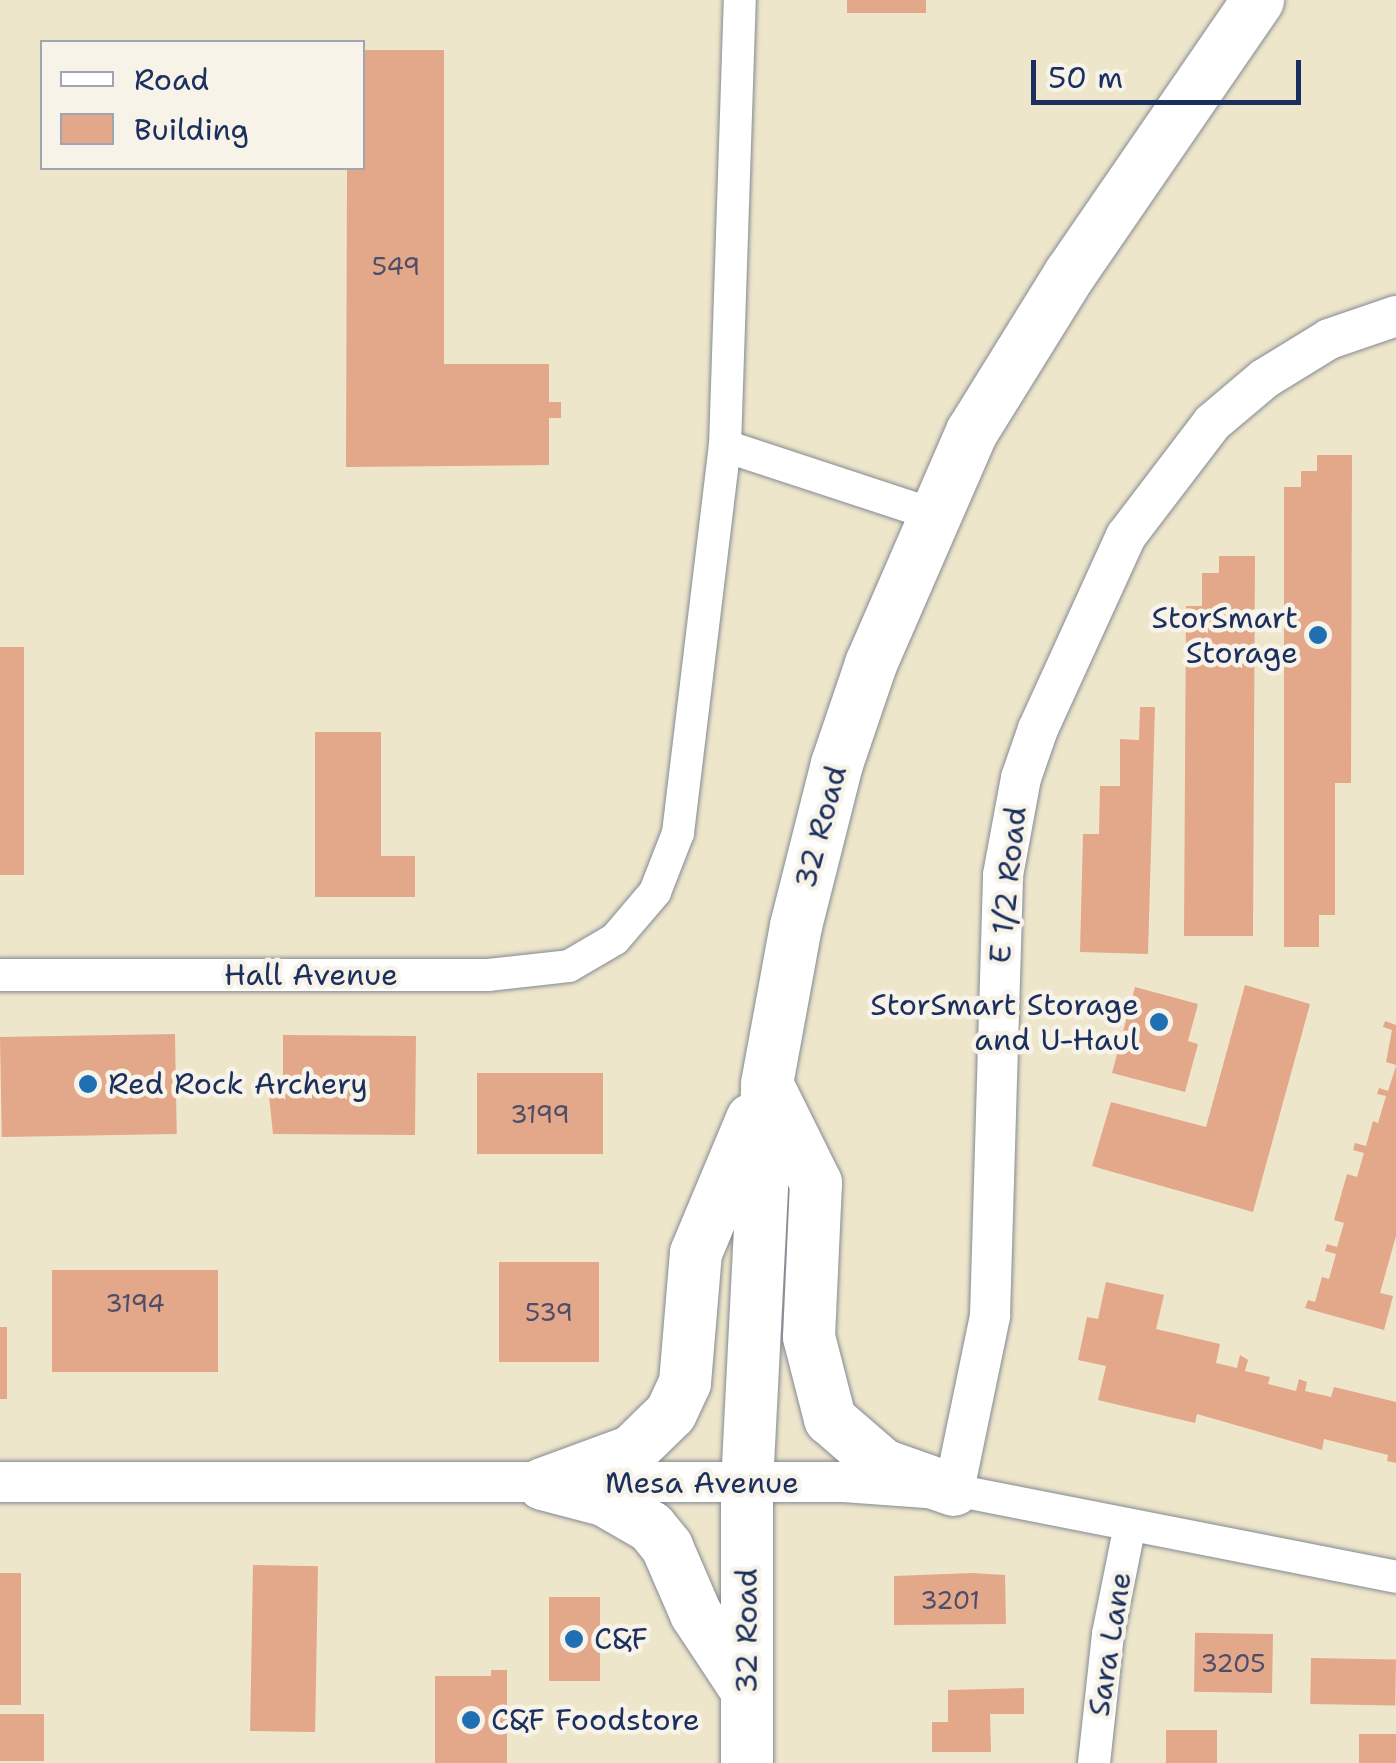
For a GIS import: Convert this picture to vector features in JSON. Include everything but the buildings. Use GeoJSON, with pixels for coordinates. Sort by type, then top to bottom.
{"type":"FeatureCollection","features":[{"type":"Feature","properties":{"kind":"main road","name":"32 Road"},"geometry":{"type":"LineString","coordinates":[[748,1763],[747,1485],[767,1084],[796,926],[837,764],[932,514],[972,432],[1070,274],[1258,0]]}},
{"type":"Feature","properties":{"kind":"main road"},"geometry":{"type":"LineString","coordinates":[[767,1084],[816,1183],[809,1337],[830,1419],[884,1465],[954,1490]]}},
{"type":"Feature","properties":{"kind":"main road"},"geometry":{"type":"LineString","coordinates":[[543,1484],[632,1451],[671,1413],[685,1383],[696,1252],[767,1084]]}},
{"type":"Feature","properties":{"kind":"main road"},"geometry":{"type":"LineString","coordinates":[[543,1484],[604,1500],[651,1527],[668,1547],[696,1614],[747,1691]]}},
{"type":"Feature","properties":{"kind":"street"},"geometry":{"type":"LineString","coordinates":[[740,0],[725,446],[932,514]]}},
{"type":"Feature","properties":{"kind":"street","name":"E 1/2 Road"},"geometry":{"type":"LineString","coordinates":[[954,1490],[990,1316],[1003,875],[1021,778],[1038,729],[1126,536],[1212,424],[1264,378],[1330,339],[1396,316]]}},
{"type":"Feature","properties":{"kind":"street","name":"Hall Avenue"},"geometry":{"type":"LineString","coordinates":[[0,974],[488,975],[570,966],[615,940],[655,892],[678,833],[725,446]]}},
{"type":"Feature","properties":{"kind":"street","name":"Mesa Avenue"},"geometry":{"type":"LineString","coordinates":[[0,1482],[747,1485],[954,1490],[1396,1577]]}},
{"type":"Feature","properties":{"kind":"street","name":"Sara Lane"},"geometry":{"type":"LineString","coordinates":[[1094,1763],[1108,1634],[1130,1525]]}},
{"type":"Feature","properties":{"kind":"place","name":"StorSmart Storage"},"geometry":{"type":"Point","coordinates":[1318,635]}},
{"type":"Feature","properties":{"kind":"place","name":"StorSmart Storage and U-Haul"},"geometry":{"type":"Point","coordinates":[1159,1022]}},
{"type":"Feature","properties":{"kind":"place","name":"Red Rock Archery"},"geometry":{"type":"Point","coordinates":[88,1084]}},
{"type":"Feature","properties":{"kind":"place","name":"C&F"},"geometry":{"type":"Point","coordinates":[574,1639]}},
{"type":"Feature","properties":{"kind":"place","name":"C&F Foodstore"},"geometry":{"type":"Point","coordinates":[471,1720]}}]}
